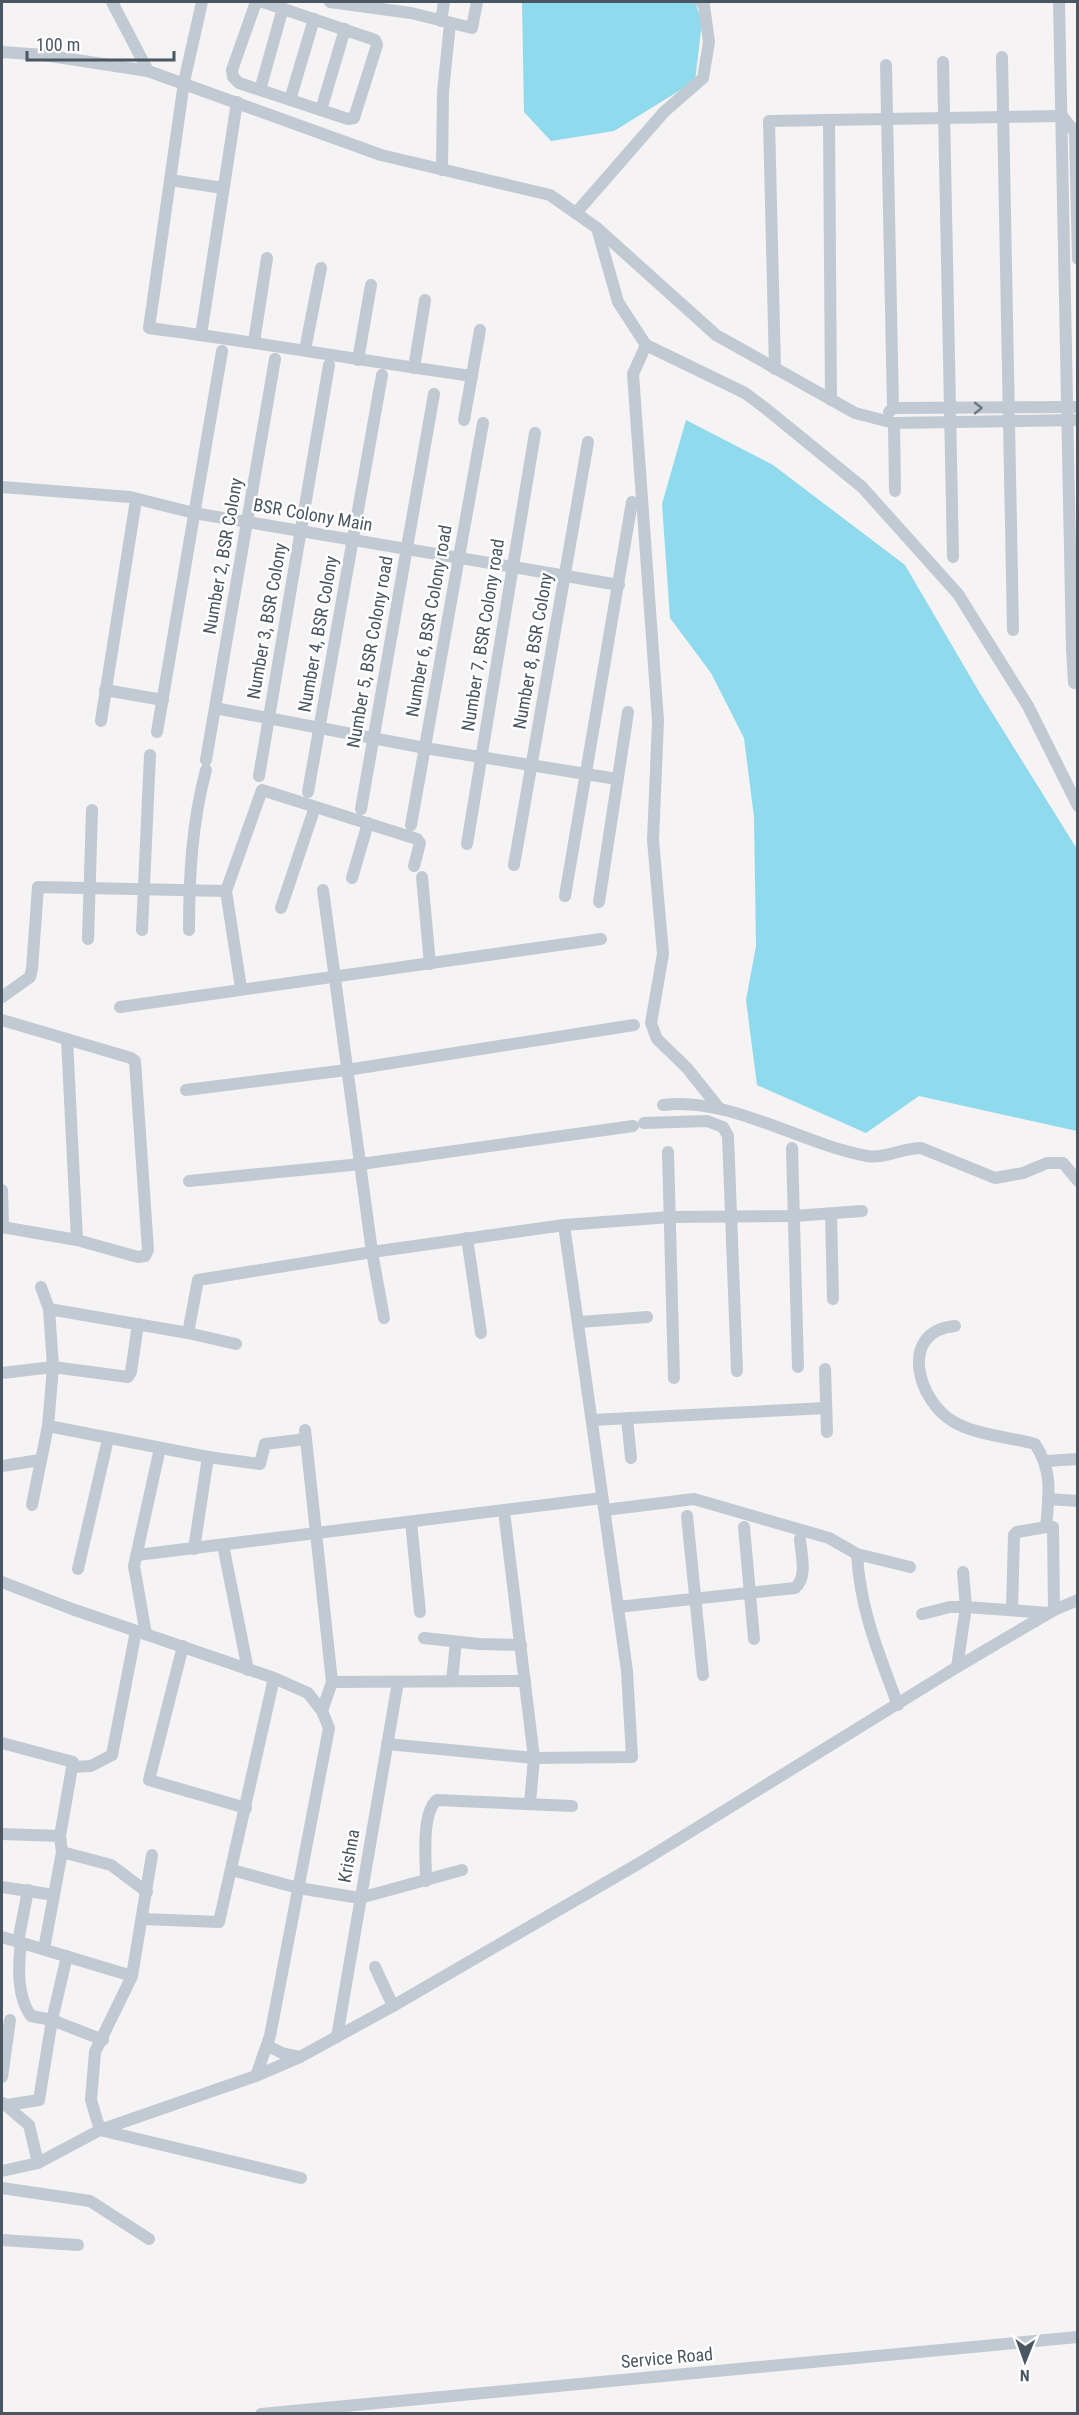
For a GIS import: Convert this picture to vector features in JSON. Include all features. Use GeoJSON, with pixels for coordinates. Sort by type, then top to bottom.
{"type":"FeatureCollection","features":[{"type":"Feature","properties":{"kind":"street"},"geometry":{"type":"LineString","coordinates":[[112,2],[148,71]]}},
{"type":"Feature","properties":{"kind":"street"},"geometry":{"type":"LineString","coordinates":[[202,2],[184,82],[149,328],[472,376]]}},
{"type":"Feature","properties":{"kind":"street"},"geometry":{"type":"LineString","coordinates":[[256,2],[232,70],[233,77],[239,83],[348,119],[354,118],[358,113],[377,45],[371,38],[263,2]]}},
{"type":"Feature","properties":{"kind":"street"},"geometry":{"type":"LineString","coordinates":[[330,2],[412,7],[446,22],[472,28],[477,2]]}},
{"type":"Feature","properties":{"kind":"street"},"geometry":{"type":"LineString","coordinates":[[442,170],[446,22],[444,2]]}},
{"type":"Feature","properties":{"kind":"street"},"geometry":{"type":"LineString","coordinates":[[576,213],[664,112],[703,78],[709,42],[704,5],[701,2]]}},
{"type":"Feature","properties":{"kind":"street"},"geometry":{"type":"LineString","coordinates":[[1059,2],[1073,414],[1072,649],[1074,683],[1077,683]]}},
{"type":"Feature","properties":{"kind":"street"},"geometry":{"type":"LineString","coordinates":[[260,90],[283,8]]}},
{"type":"Feature","properties":{"kind":"street"},"geometry":{"type":"LineString","coordinates":[[290,100],[314,19]]}},
{"type":"Feature","properties":{"kind":"street"},"geometry":{"type":"LineString","coordinates":[[321,110],[345,29]]}},
{"type":"Feature","properties":{"kind":"street"},"geometry":{"type":"LineString","coordinates":[[2,52],[44,55],[148,71],[184,82],[381,155],[550,195],[597,228],[716,335],[855,413],[894,423],[1009,421],[1073,414]]}},
{"type":"Feature","properties":{"kind":"street"},"geometry":{"type":"LineString","coordinates":[[1002,57],[1001,119],[1013,630]]}},
{"type":"Feature","properties":{"kind":"street"},"geometry":{"type":"LineString","coordinates":[[943,62],[953,557]]}},
{"type":"Feature","properties":{"kind":"street"},"geometry":{"type":"LineString","coordinates":[[886,65],[893,408]]}},
{"type":"Feature","properties":{"kind":"street"},"geometry":{"type":"LineString","coordinates":[[201,335],[237,102]]}},
{"type":"Feature","properties":{"kind":"street"},"geometry":{"type":"LineString","coordinates":[[775,369],[769,121],[829,122],[1062,116]]}},
{"type":"Feature","properties":{"kind":"street"},"geometry":{"type":"LineString","coordinates":[[1062,116],[1075,132],[1077,259]]}},
{"type":"Feature","properties":{"kind":"street"},"geometry":{"type":"LineString","coordinates":[[829,122],[831,400]]}},
{"type":"Feature","properties":{"kind":"street"},"geometry":{"type":"LineString","coordinates":[[170,180],[223,188]]}},
{"type":"Feature","properties":{"kind":"street"},"geometry":{"type":"LineString","coordinates":[[597,228],[618,302],[646,345],[745,393],[862,487],[958,594],[1028,706],[1077,806]]}},
{"type":"Feature","properties":{"kind":"street"},"geometry":{"type":"LineString","coordinates":[[254,342],[267,258]]}},
{"type":"Feature","properties":{"kind":"street"},"geometry":{"type":"LineString","coordinates":[[305,350],[321,268]]}},
{"type":"Feature","properties":{"kind":"street"},"geometry":{"type":"LineString","coordinates":[[358,360],[371,285]]}},
{"type":"Feature","properties":{"kind":"street"},"geometry":{"type":"LineString","coordinates":[[414,368],[425,300]]}},
{"type":"Feature","properties":{"kind":"street"},"geometry":{"type":"LineString","coordinates":[[464,420],[480,330]]}},
{"type":"Feature","properties":{"kind":"street"},"geometry":{"type":"LineString","coordinates":[[646,345],[636,363],[633,380],[658,721],[652,840],[663,954],[651,1023],[657,1039],[687,1068],[719,1108]]}},
{"type":"Feature","properties":{"kind":"street"},"geometry":{"type":"LineString","coordinates":[[157,732],[222,351]]}},
{"type":"Feature","properties":{"kind":"street","name":"Number 2, BSR Colony"},"geometry":{"type":"LineString","coordinates":[[189,930],[189,891],[196,806],[206,765],[275,359]]}},
{"type":"Feature","properties":{"kind":"street","name":"Number 3, BSR Colony"},"geometry":{"type":"LineString","coordinates":[[259,776],[329,365]]}},
{"type":"Feature","properties":{"kind":"street","name":"Number 4, BSR Colony"},"geometry":{"type":"LineString","coordinates":[[308,792],[382,375]]}},
{"type":"Feature","properties":{"kind":"street","name":"Number 5, BSR Colony road"},"geometry":{"type":"LineString","coordinates":[[361,810],[434,394]]}},
{"type":"Feature","properties":{"kind":"street"},"geometry":{"type":"LineString","coordinates":[[881,419],[893,408],[1009,408],[1073,414]]}},
{"type":"Feature","properties":{"kind":"street","name":"Number 6, BSR Colony road"},"geometry":{"type":"LineString","coordinates":[[411,825],[483,423]]}},
{"type":"Feature","properties":{"kind":"street"},"geometry":{"type":"LineString","coordinates":[[894,423],[895,491]]}},
{"type":"Feature","properties":{"kind":"street","name":"Number 7, BSR Colony road"},"geometry":{"type":"LineString","coordinates":[[467,843],[535,433]]}},
{"type":"Feature","properties":{"kind":"street","name":"Number 8, BSR Colony"},"geometry":{"type":"LineString","coordinates":[[514,865],[588,442]]}},
{"type":"Feature","properties":{"kind":"street","name":"BSR Colony Main"},"geometry":{"type":"LineString","coordinates":[[2,487],[130,497],[194,513],[619,585]]}},
{"type":"Feature","properties":{"kind":"street"},"geometry":{"type":"LineString","coordinates":[[101,721],[136,500]]}},
{"type":"Feature","properties":{"kind":"street"},"geometry":{"type":"LineString","coordinates":[[565,896],[633,502]]}},
{"type":"Feature","properties":{"kind":"street"},"geometry":{"type":"LineString","coordinates":[[105,690],[163,700]]}},
{"type":"Feature","properties":{"kind":"street"},"geometry":{"type":"LineString","coordinates":[[215,708],[425,748],[617,779]]}},
{"type":"Feature","properties":{"kind":"street"},"geometry":{"type":"LineString","coordinates":[[599,902],[628,712]]}},
{"type":"Feature","properties":{"kind":"street"},"geometry":{"type":"LineString","coordinates":[[142,930],[150,754]]}},
{"type":"Feature","properties":{"kind":"street"},"geometry":{"type":"LineString","coordinates":[[241,988],[226,891],[259,791],[264,789],[417,839],[420,843],[414,866]]}},
{"type":"Feature","properties":{"kind":"street"},"geometry":{"type":"LineString","coordinates":[[281,908],[315,807]]}},
{"type":"Feature","properties":{"kind":"street"},"geometry":{"type":"LineString","coordinates":[[88,939],[92,810]]}},
{"type":"Feature","properties":{"kind":"street"},"geometry":{"type":"LineString","coordinates":[[352,878],[368,823]]}},
{"type":"Feature","properties":{"kind":"street"},"geometry":{"type":"LineString","coordinates":[[422,877],[430,964]]}},
{"type":"Feature","properties":{"kind":"street"},"geometry":{"type":"LineString","coordinates":[[2,997],[30,977],[38,887],[226,891]]}},
{"type":"Feature","properties":{"kind":"street"},"geometry":{"type":"LineString","coordinates":[[323,890],[372,1252],[384,1318]]}},
{"type":"Feature","properties":{"kind":"street"},"geometry":{"type":"LineString","coordinates":[[120,1007],[241,988],[334,978],[601,939]]}},
{"type":"Feature","properties":{"kind":"street"},"geometry":{"type":"LineString","coordinates":[[2,1020],[131,1058],[138,1066],[148,1250],[145,1256],[138,1257],[76,1240],[2,1226],[2,1190]]}},
{"type":"Feature","properties":{"kind":"street"},"geometry":{"type":"LineString","coordinates":[[186,1090],[347,1070],[633,1025]]}},
{"type":"Feature","properties":{"kind":"street"},"geometry":{"type":"LineString","coordinates":[[67,1039],[76,1240]]}},
{"type":"Feature","properties":{"kind":"street"},"geometry":{"type":"LineString","coordinates":[[663,1105],[675,1103],[719,1108],[812,1142],[866,1156],[879,1157],[921,1148],[995,1178],[1006,1178],[1056,1162],[1070,1168],[1077,1181]]}},
{"type":"Feature","properties":{"kind":"street"},"geometry":{"type":"LineString","coordinates":[[189,1181],[361,1164],[638,1125],[706,1121],[723,1127],[729,1144],[737,1371]]}},
{"type":"Feature","properties":{"kind":"street"},"geometry":{"type":"LineString","coordinates":[[792,1148],[798,1367]]}},
{"type":"Feature","properties":{"kind":"street"},"geometry":{"type":"LineString","coordinates":[[668,1152],[674,1378]]}},
{"type":"Feature","properties":{"kind":"street"},"geometry":{"type":"LineString","coordinates":[[188,1333],[198,1280],[372,1252],[564,1225],[670,1217],[794,1216],[862,1211]]}},
{"type":"Feature","properties":{"kind":"street"},"geometry":{"type":"LineString","coordinates":[[831,1214],[833,1299]]}},
{"type":"Feature","properties":{"kind":"street"},"geometry":{"type":"LineString","coordinates":[[387,1744],[534,1758],[632,1757],[627,1671],[580,1322],[564,1225]]}},
{"type":"Feature","properties":{"kind":"street"},"geometry":{"type":"LineString","coordinates":[[467,1238],[481,1333]]}},
{"type":"Feature","properties":{"kind":"street"},"geometry":{"type":"LineString","coordinates":[[32,1505],[48,1426],[53,1367],[50,1309],[41,1287]]}},
{"type":"Feature","properties":{"kind":"street"},"geometry":{"type":"LineString","coordinates":[[50,1309],[188,1333],[236,1344]]}},
{"type":"Feature","properties":{"kind":"street"},"geometry":{"type":"LineString","coordinates":[[580,1322],[647,1317]]}},
{"type":"Feature","properties":{"kind":"street"},"geometry":{"type":"LineString","coordinates":[[2,1373],[53,1367],[128,1377],[131,1372],[138,1324]]}},
{"type":"Feature","properties":{"kind":"street"},"geometry":{"type":"LineString","coordinates":[[955,1326],[940,1327],[924,1340],[919,1356],[920,1381],[934,1404],[953,1422],[1035,1444],[1046,1461],[1048,1499],[1046,1527]]}},
{"type":"Feature","properties":{"kind":"street"},"geometry":{"type":"LineString","coordinates":[[825,1369],[827,1432]]}},
{"type":"Feature","properties":{"kind":"street"},"geometry":{"type":"LineString","coordinates":[[592,1420],[826,1408]]}},
{"type":"Feature","properties":{"kind":"street"},"geometry":{"type":"LineString","coordinates":[[627,1419],[631,1458]]}},
{"type":"Feature","properties":{"kind":"street"},"geometry":{"type":"LineString","coordinates":[[48,1426],[208,1457],[260,1464],[265,1444],[305,1434],[332,1682],[322,1711]]}},
{"type":"Feature","properties":{"kind":"street"},"geometry":{"type":"LineString","coordinates":[[78,1569],[108,1439]]}},
{"type":"Feature","properties":{"kind":"street"},"geometry":{"type":"LineString","coordinates":[[73,1767],[91,1766],[112,1755],[141,1632],[134,1566],[160,1448]]}},
{"type":"Feature","properties":{"kind":"street"},"geometry":{"type":"LineString","coordinates":[[194,1549],[208,1457]]}},
{"type":"Feature","properties":{"kind":"street"},"geometry":{"type":"LineString","coordinates":[[1046,1461],[1077,1459]]}},
{"type":"Feature","properties":{"kind":"street"},"geometry":{"type":"LineString","coordinates":[[2,1466],[40,1460]]}},
{"type":"Feature","properties":{"kind":"street"},"geometry":{"type":"LineString","coordinates":[[137,1555],[504,1511],[694,1499],[829,1538],[857,1554],[910,1567]]}},
{"type":"Feature","properties":{"kind":"street"},"geometry":{"type":"LineString","coordinates":[[1048,1499],[1077,1501]]}},
{"type":"Feature","properties":{"kind":"street"},"geometry":{"type":"LineString","coordinates":[[504,1511],[534,1758],[530,1803]]}},
{"type":"Feature","properties":{"kind":"street"},"geometry":{"type":"LineString","coordinates":[[687,1516],[703,1675]]}},
{"type":"Feature","properties":{"kind":"street"},"geometry":{"type":"LineString","coordinates":[[411,1522],[420,1612]]}},
{"type":"Feature","properties":{"kind":"street"},"geometry":{"type":"LineString","coordinates":[[744,1527],[754,1639]]}},
{"type":"Feature","properties":{"kind":"street"},"geometry":{"type":"LineString","coordinates":[[1012,1609],[1014,1535],[1017,1532],[1053,1527],[1052,1611]]}},
{"type":"Feature","properties":{"kind":"street"},"geometry":{"type":"LineString","coordinates":[[618,1607],[795,1588],[801,1583],[803,1575],[800,1539]]}},
{"type":"Feature","properties":{"kind":"street"},"geometry":{"type":"LineString","coordinates":[[223,1545],[248,1670]]}},
{"type":"Feature","properties":{"kind":"street"},"geometry":{"type":"LineString","coordinates":[[857,1554],[859,1590],[866,1619],[898,1705]]}},
{"type":"Feature","properties":{"kind":"street"},"geometry":{"type":"LineString","coordinates":[[957,1667],[966,1607],[963,1572]]}},
{"type":"Feature","properties":{"kind":"street"},"geometry":{"type":"LineString","coordinates":[[2,1582],[274,1678],[308,1693],[322,1711],[329,1728],[268,2046],[256,2076]]}},
{"type":"Feature","properties":{"kind":"street"},"geometry":{"type":"LineString","coordinates":[[2,2171],[38,2163],[100,2130],[256,2076],[300,2057],[393,2006],[643,1861],[957,1667],[1052,1611],[1077,1600]]}},
{"type":"Feature","properties":{"kind":"street"},"geometry":{"type":"LineString","coordinates":[[922,1614],[950,1606],[1052,1611]]}},
{"type":"Feature","properties":{"kind":"street"},"geometry":{"type":"LineString","coordinates":[[424,1638],[520,1645]]}},
{"type":"Feature","properties":{"kind":"street"},"geometry":{"type":"LineString","coordinates":[[453,1682],[456,1642]]}},
{"type":"Feature","properties":{"kind":"street"},"geometry":{"type":"LineString","coordinates":[[183,1646],[149,1780],[246,1808]]}},
{"type":"Feature","properties":{"kind":"street"},"geometry":{"type":"LineString","coordinates":[[142,1919],[219,1922],[274,1678]]}},
{"type":"Feature","properties":{"kind":"street"},"geometry":{"type":"LineString","coordinates":[[332,1682],[525,1681]]}},
{"type":"Feature","properties":{"kind":"street","name":"Krishna"},"geometry":{"type":"LineString","coordinates":[[337,2037],[398,1682]]}},
{"type":"Feature","properties":{"kind":"street"},"geometry":{"type":"LineString","coordinates":[[2,1743],[73,1762],[60,1836],[62,1852],[44,1949]]}},
{"type":"Feature","properties":{"kind":"street"},"geometry":{"type":"LineString","coordinates":[[426,1881],[427,1817],[431,1805],[437,1800],[572,1806]]}},
{"type":"Feature","properties":{"kind":"street"},"geometry":{"type":"LineString","coordinates":[[2,1834],[60,1836]]}},
{"type":"Feature","properties":{"kind":"street"},"geometry":{"type":"LineString","coordinates":[[62,1852],[111,1865],[147,1892]]}},
{"type":"Feature","properties":{"kind":"street"},"geometry":{"type":"LineString","coordinates":[[100,2130],[91,2100],[95,2052],[103,2040],[132,1976],[152,1855]]}},
{"type":"Feature","properties":{"kind":"street"},"geometry":{"type":"LineString","coordinates":[[232,1870],[298,1888],[360,1898],[462,1870]]}},
{"type":"Feature","properties":{"kind":"street"},"geometry":{"type":"LineString","coordinates":[[2,1887],[54,1895]]}},
{"type":"Feature","properties":{"kind":"street"},"geometry":{"type":"LineString","coordinates":[[28,1890],[18,1966],[25,2007],[32,2016],[52,2019],[103,2040]]}},
{"type":"Feature","properties":{"kind":"street"},"geometry":{"type":"LineString","coordinates":[[2,1937],[132,1976]]}},
{"type":"Feature","properties":{"kind":"street"},"geometry":{"type":"LineString","coordinates":[[4,2104],[39,2100],[52,2019],[67,1956]]}},
{"type":"Feature","properties":{"kind":"street"},"geometry":{"type":"LineString","coordinates":[[375,1967],[393,2006]]}},
{"type":"Feature","properties":{"kind":"street"},"geometry":{"type":"LineString","coordinates":[[2,2077],[10,2020]]}},
{"type":"Feature","properties":{"kind":"street"},"geometry":{"type":"LineString","coordinates":[[268,2046],[282,2053],[300,2057]]}},
{"type":"Feature","properties":{"kind":"street"},"geometry":{"type":"LineString","coordinates":[[4,2104],[29,2125],[38,2163]]}},
{"type":"Feature","properties":{"kind":"street"},"geometry":{"type":"LineString","coordinates":[[100,2130],[301,2178]]}},
{"type":"Feature","properties":{"kind":"street"},"geometry":{"type":"LineString","coordinates":[[2,2188],[90,2201],[149,2239]]}},
{"type":"Feature","properties":{"kind":"street"},"geometry":{"type":"LineString","coordinates":[[2,2240],[78,2245]]}},
{"type":"Feature","properties":{"kind":"street","name":"Service Road"},"geometry":{"type":"LineString","coordinates":[[261,2414],[1077,2337]]}},
{"type":"Feature","properties":{"kind":"water"},"geometry":{"type":"Polygon","coordinates":[[[522,2],[695,2],[702,22],[695,81],[614,131],[551,141],[524,112],[522,2]]]}},
{"type":"Feature","properties":{"kind":"water"},"geometry":{"type":"Polygon","coordinates":[[[686,420],[773,465],[905,565],[978,690],[1077,849],[1077,1131],[919,1096],[866,1133],[757,1085],[746,1000],[756,946],[754,817],[744,738],[711,673],[670,618],[662,504],[686,420]]]}}]}
